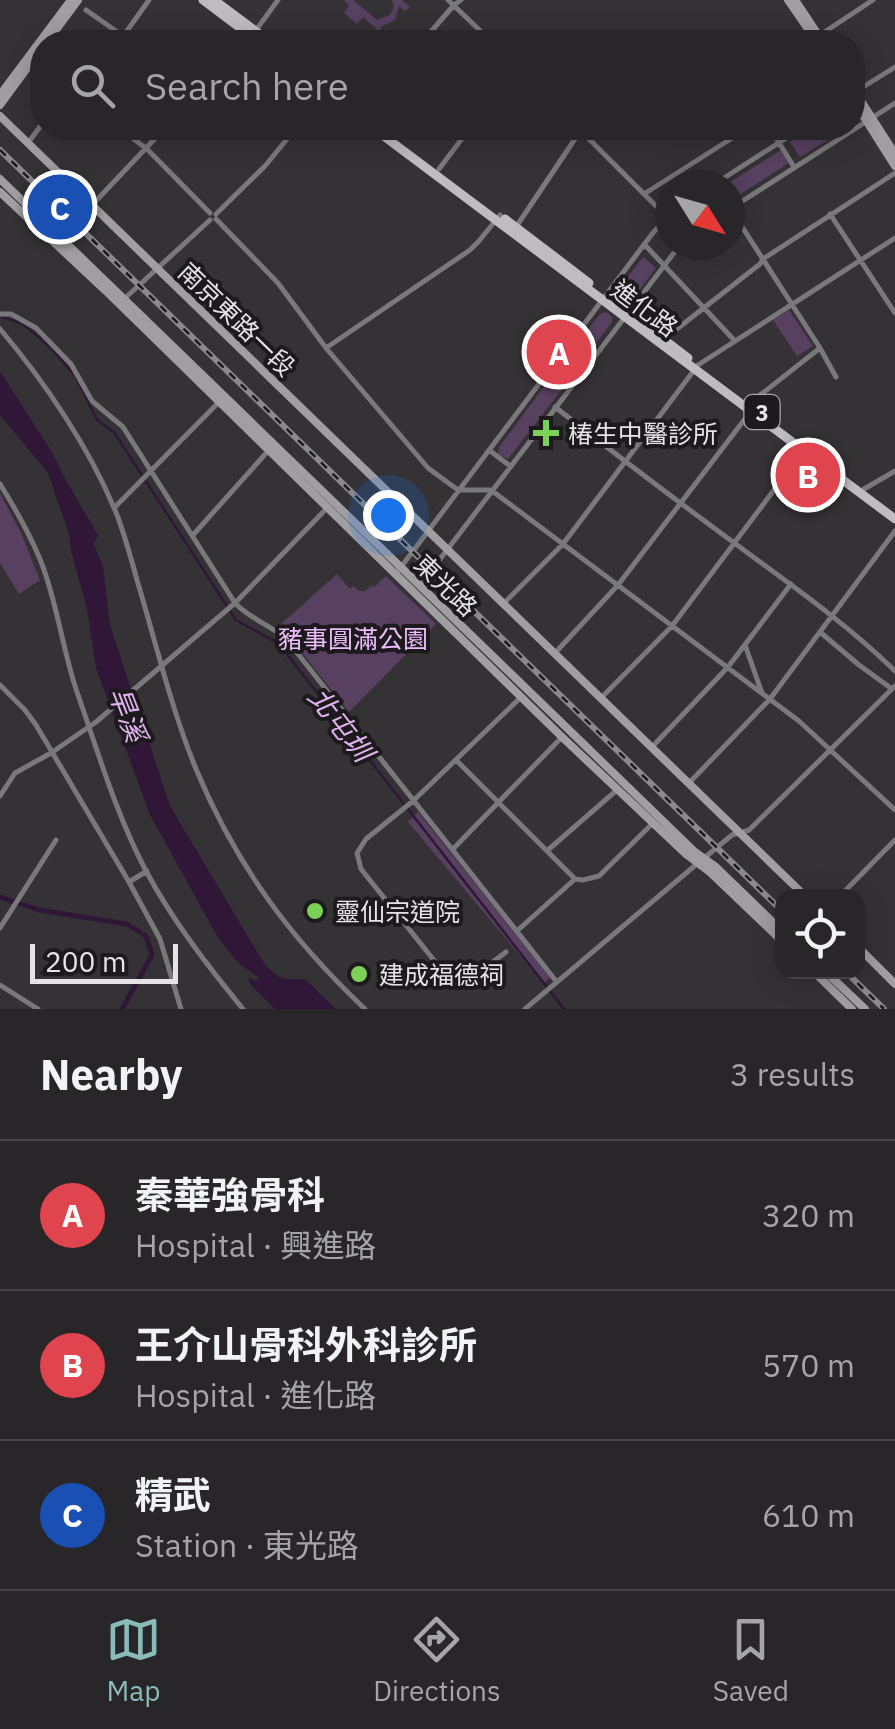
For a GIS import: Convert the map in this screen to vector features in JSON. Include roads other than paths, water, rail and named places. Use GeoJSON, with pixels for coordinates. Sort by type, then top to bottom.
{"type":"FeatureCollection","features":[{"type":"Feature","properties":{"kind":"main road"},"geometry":{"type":"LineString","coordinates":[[203,0],[242,30]]}},
{"type":"Feature","properties":{"kind":"main road"},"geometry":{"type":"LineString","coordinates":[[214,0],[253,30]]}},
{"type":"Feature","properties":{"kind":"main road","name":"進化路"},"geometry":{"type":"LineString","coordinates":[[389,140],[516,227],[604,298]]}},
{"type":"Feature","properties":{"kind":"main road","name":"進化路"},"geometry":{"type":"LineString","coordinates":[[398,140],[895,516]]}},
{"type":"Feature","properties":{"kind":"main road","name":"進化路"},"geometry":{"type":"LineString","coordinates":[[626,315],[664,339],[696,367]]}},
{"type":"Feature","properties":{"kind":"main road","name":"進化路"},"geometry":{"type":"LineString","coordinates":[[806,448],[895,516]]}},
{"type":"Feature","properties":{"kind":"street"},"geometry":{"type":"LineString","coordinates":[[128,30],[150,0]]}},
{"type":"Feature","properties":{"kind":"street"},"geometry":{"type":"LineString","coordinates":[[255,30],[278,0]]}},
{"type":"Feature","properties":{"kind":"street"},"geometry":{"type":"LineString","coordinates":[[431,30],[451,2],[462,0]]}},
{"type":"Feature","properties":{"kind":"street"},"geometry":{"type":"LineString","coordinates":[[792,0],[812,30]]}},
{"type":"Feature","properties":{"kind":"street"},"geometry":{"type":"LineString","coordinates":[[832,30],[873,0]]}},
{"type":"Feature","properties":{"kind":"street"},"geometry":{"type":"LineString","coordinates":[[54,30],[72,1]]}},
{"type":"Feature","properties":{"kind":"street"},"geometry":{"type":"LineString","coordinates":[[50,30],[72,1]]}},
{"type":"Feature","properties":{"kind":"street"},"geometry":{"type":"LineString","coordinates":[[451,2],[480,30]]}},
{"type":"Feature","properties":{"kind":"street"},"geometry":{"type":"LineString","coordinates":[[86,10],[110,30]]}},
{"type":"Feature","properties":{"kind":"street"},"geometry":{"type":"LineString","coordinates":[[239,28],[249,30]]}},
{"type":"Feature","properties":{"kind":"street"},"geometry":{"type":"LineString","coordinates":[[0,95],[30,56]]}},
{"type":"Feature","properties":{"kind":"street"},"geometry":{"type":"LineString","coordinates":[[0,105],[30,65]]}},
{"type":"Feature","properties":{"kind":"street"},"geometry":{"type":"LineString","coordinates":[[865,86],[895,67]]}},
{"type":"Feature","properties":{"kind":"street"},"geometry":{"type":"LineString","coordinates":[[865,123],[895,103]]}},
{"type":"Feature","properties":{"kind":"street"},"geometry":{"type":"LineString","coordinates":[[865,112],[895,154]]}},
{"type":"Feature","properties":{"kind":"street","name":"南京東路一段"},"geometry":{"type":"LineString","coordinates":[[0,116],[799,889]]}},
{"type":"Feature","properties":{"kind":"street"},"geometry":{"type":"LineString","coordinates":[[664,339],[762,259],[895,170],[870,120]]}},
{"type":"Feature","properties":{"kind":"street"},"geometry":{"type":"LineString","coordinates":[[136,140],[278,283],[326,348],[428,468],[458,490],[491,490],[799,721],[895,810]]}},
{"type":"Feature","properties":{"kind":"street"},"geometry":{"type":"LineString","coordinates":[[92,205],[155,140]]}},
{"type":"Feature","properties":{"kind":"street"},"geometry":{"type":"LineString","coordinates":[[122,302],[264,166],[286,140]]}},
{"type":"Feature","properties":{"kind":"street"},"geometry":{"type":"LineString","coordinates":[[438,169],[461,140]]}},
{"type":"Feature","properties":{"kind":"street"},"geometry":{"type":"LineString","coordinates":[[516,227],[573,140]]}},
{"type":"Feature","properties":{"kind":"street"},"geometry":{"type":"LineString","coordinates":[[591,140],[655,204]]}},
{"type":"Feature","properties":{"kind":"street"},"geometry":{"type":"LineString","coordinates":[[644,194],[729,140]]}},
{"type":"Feature","properties":{"kind":"street"},"geometry":{"type":"LineString","coordinates":[[737,170],[782,140]]}},
{"type":"Feature","properties":{"kind":"street"},"geometry":{"type":"LineString","coordinates":[[745,198],[838,140]]}},
{"type":"Feature","properties":{"kind":"street"},"geometry":{"type":"LineString","coordinates":[[779,142],[794,167]]}},
{"type":"Feature","properties":{"kind":"street","name":"東光路"},"geometry":{"type":"LineString","coordinates":[[0,178],[416,590],[775,934]]}},
{"type":"Feature","properties":{"kind":"street","name":"東光路"},"geometry":{"type":"LineString","coordinates":[[0,192],[122,302]]}},
{"type":"Feature","properties":{"kind":"street"},"geometry":{"type":"LineString","coordinates":[[830,214],[895,313]]}},
{"type":"Feature","properties":{"kind":"street"},"geometry":{"type":"LineString","coordinates":[[326,348],[470,250],[498,217]]}},
{"type":"Feature","properties":{"kind":"street"},"geometry":{"type":"LineString","coordinates":[[398,572],[655,231]]}},
{"type":"Feature","properties":{"kind":"street"},"geometry":{"type":"LineString","coordinates":[[745,232],[836,377]]}},
{"type":"Feature","properties":{"kind":"street"},"geometry":{"type":"LineString","coordinates":[[504,603],[563,544],[696,367],[895,238]]}},
{"type":"Feature","properties":{"kind":"street"},"geometry":{"type":"LineString","coordinates":[[644,244],[735,341]]}},
{"type":"Feature","properties":{"kind":"street"},"geometry":{"type":"LineString","coordinates":[[416,590],[669,260]]}},
{"type":"Feature","properties":{"kind":"street"},"geometry":{"type":"LineString","coordinates":[[0,314],[11,314],[36,328],[74,370],[92,401],[123,426],[234,604],[272,628],[295,650],[556,981]]}},
{"type":"Feature","properties":{"kind":"street"},"geometry":{"type":"LineString","coordinates":[[0,329],[94,464],[114,508],[161,666],[196,767],[222,826],[287,926],[322,968],[365,1009]]}},
{"type":"Feature","properties":{"kind":"street"},"geometry":{"type":"LineString","coordinates":[[567,348],[588,364]]}},
{"type":"Feature","properties":{"kind":"street"},"geometry":{"type":"LineString","coordinates":[[555,653],[618,585],[750,407],[820,348]]}},
{"type":"Feature","properties":{"kind":"street"},"geometry":{"type":"LineString","coordinates":[[114,508],[221,399]]}},
{"type":"Feature","properties":{"kind":"street"},"geometry":{"type":"LineString","coordinates":[[555,407],[791,584],[895,670]]}},
{"type":"Feature","properties":{"kind":"street"},"geometry":{"type":"LineString","coordinates":[[193,535],[271,448]]}},
{"type":"Feature","properties":{"kind":"street","name":"東光路"},"geometry":{"type":"LineString","coordinates":[[271,448],[327,508],[398,572]]}},
{"type":"Feature","properties":{"kind":"street"},"geometry":{"type":"LineString","coordinates":[[601,698],[672,626],[806,448]]}},
{"type":"Feature","properties":{"kind":"street"},"geometry":{"type":"LineString","coordinates":[[489,450],[510,466]]}},
{"type":"Feature","properties":{"kind":"street"},"geometry":{"type":"LineString","coordinates":[[864,489],[895,471]]}},
{"type":"Feature","properties":{"kind":"street"},"geometry":{"type":"LineString","coordinates":[[0,484],[41,561],[76,688],[93,724],[112,792],[146,871],[196,952],[243,1009]]}},
{"type":"Feature","properties":{"kind":"street"},"geometry":{"type":"LineString","coordinates":[[0,796],[15,773],[93,724],[234,604],[327,508]]}},
{"type":"Feature","properties":{"kind":"street"},"geometry":{"type":"LineString","coordinates":[[689,783],[770,699],[895,531]]}},
{"type":"Feature","properties":{"kind":"street"},"geometry":{"type":"LineString","coordinates":[[652,747],[728,667],[791,584]]}},
{"type":"Feature","properties":{"kind":"street"},"geometry":{"type":"LineString","coordinates":[[525,1009],[732,835],[749,830],[894,688],[820,632]]}},
{"type":"Feature","properties":{"kind":"street"},"geometry":{"type":"LineString","coordinates":[[745,645],[762,693]]}},
{"type":"Feature","properties":{"kind":"street"},"geometry":{"type":"LineString","coordinates":[[0,685],[25,710],[130,882],[160,939],[181,1009]]}},
{"type":"Feature","properties":{"kind":"street"},"geometry":{"type":"LineString","coordinates":[[506,952],[468,982],[448,979],[361,869],[357,853],[366,839],[413,801],[524,694]]}},
{"type":"Feature","properties":{"kind":"street","name":"東光路"},"geometry":{"type":"LineString","coordinates":[[524,694],[562,737],[652,823],[700,861],[716,867],[775,923]]}},
{"type":"Feature","properties":{"kind":"street"},"geometry":{"type":"LineString","coordinates":[[453,850],[562,737]]}},
{"type":"Feature","properties":{"kind":"street"},"geometry":{"type":"LineString","coordinates":[[456,760],[575,879],[599,876],[652,823]]}},
{"type":"Feature","properties":{"kind":"street"},"geometry":{"type":"LineString","coordinates":[[547,851],[618,789]]}},
{"type":"Feature","properties":{"kind":"street"},"geometry":{"type":"LineString","coordinates":[[0,928],[56,840]]}},
{"type":"Feature","properties":{"kind":"street"},"geometry":{"type":"LineString","coordinates":[[847,889],[895,840]]}},
{"type":"Feature","properties":{"kind":"street"},"geometry":{"type":"LineString","coordinates":[[130,882],[146,871]]}},
{"type":"Feature","properties":{"kind":"street"},"geometry":{"type":"LineString","coordinates":[[517,930],[575,879]]}},
{"type":"Feature","properties":{"kind":"street"},"geometry":{"type":"LineString","coordinates":[[865,954],[895,984]]}},
{"type":"Feature","properties":{"kind":"street"},"geometry":{"type":"LineString","coordinates":[[821,979],[852,1009]]}},
{"type":"Feature","properties":{"kind":"street"},"geometry":{"type":"LineString","coordinates":[[833,979],[865,1009]]}},
{"type":"Feature","properties":{"kind":"street"},"geometry":{"type":"LineString","coordinates":[[0,985],[38,1009]]}},
{"type":"Feature","properties":{"kind":"water","name":"旱溪"},"geometry":{"type":"Polygon","coordinates":[[[0,371],[98,535],[94,544],[103,566],[110,625],[170,806],[264,963],[282,978],[305,979],[336,1009],[275,1009],[249,983],[249,977],[255,981],[259,978],[238,963],[217,936],[150,815],[96,668],[69,534],[48,473],[0,415],[0,371]]]}},
{"type":"Feature","properties":{"kind":"waterway","name":"北屯圳"},"geometry":{"type":"LineString","coordinates":[[2,317],[23,324],[76,377],[97,420],[114,432],[236,620],[279,644],[564,1009]]}},
{"type":"Feature","properties":{"kind":"waterway"},"geometry":{"type":"LineString","coordinates":[[0,897],[39,910],[127,924],[146,936],[152,955],[122,1009]]}},
{"type":"Feature","properties":{"kind":"railway"},"geometry":{"type":"LineString","coordinates":[[0,150],[775,904]]}},
{"type":"Feature","properties":{"kind":"railway"},"geometry":{"type":"LineString","coordinates":[[853,979],[884,1009]]}},
{"type":"Feature","properties":{"kind":"place","name":"精武"},"geometry":{"type":"Point","coordinates":[60,207]}},
{"type":"Feature","properties":{"kind":"place","name":"秦華強骨科"},"geometry":{"type":"Point","coordinates":[559,352]}},
{"type":"Feature","properties":{"kind":"place","name":"椿生中醫診所"},"geometry":{"type":"Point","coordinates":[546,433]}},
{"type":"Feature","properties":{"kind":"place","name":"王介山骨科外科診所"},"geometry":{"type":"Point","coordinates":[808,475]}},
{"type":"Feature","properties":{"kind":"place","name":"靈仙宗道院"},"geometry":{"type":"Point","coordinates":[315,911]}},
{"type":"Feature","properties":{"kind":"place","name":"建成福德祠"},"geometry":{"type":"Point","coordinates":[359,974]}},
{"type":"Feature","properties":{"kind":"park label","name":"豬事圓滿公園"},"geometry":{"type":"Point","coordinates":[353,638]}}]}
